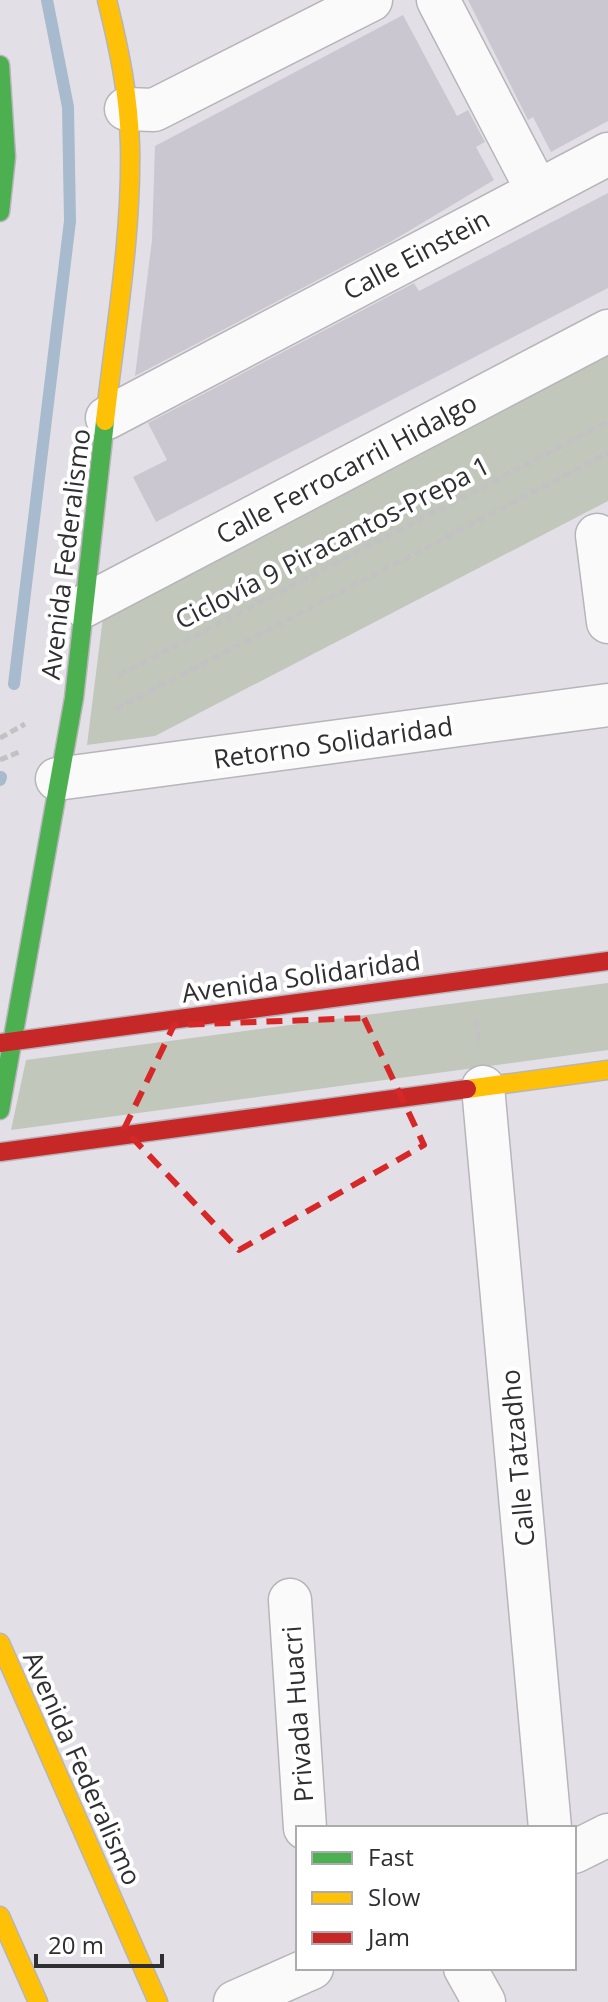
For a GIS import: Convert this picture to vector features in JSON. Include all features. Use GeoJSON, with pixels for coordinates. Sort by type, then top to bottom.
{"type":"FeatureCollection","features":[{"type":"Feature","properties":{"kind":"main road","name":"Avenida Federalismo"},"geometry":{"type":"LineString","coordinates":[[0,1110],[7,1042],[74,698],[125,237],[130,146],[122,59],[107,0]]}},
{"type":"Feature","properties":{"kind":"main road"},"geometry":{"type":"LineString","coordinates":[[0,65],[6,157],[0,212]]}},
{"type":"Feature","properties":{"kind":"main road","name":"Avenida Solidaridad"},"geometry":{"type":"LineString","coordinates":[[7,1042],[608,961]]}},
{"type":"Feature","properties":{"kind":"main road"},"geometry":{"type":"LineString","coordinates":[[0,1152],[608,1070]]}},
{"type":"Feature","properties":{"kind":"main road","name":"Avenida Federalismo"},"geometry":{"type":"LineString","coordinates":[[0,1643],[158,2002]]}},
{"type":"Feature","properties":{"kind":"main road"},"geometry":{"type":"LineString","coordinates":[[0,1916],[38,2002]]}},
{"type":"Feature","properties":{"kind":"street"},"geometry":{"type":"LineString","coordinates":[[126,109],[154,110],[371,0]]}},
{"type":"Feature","properties":{"kind":"street"},"geometry":{"type":"LineString","coordinates":[[438,0],[537,190]]}},
{"type":"Feature","properties":{"kind":"street","name":"Calle Einstein"},"geometry":{"type":"LineString","coordinates":[[107,418],[608,154]]}},
{"type":"Feature","properties":{"kind":"street","name":"Calle Ferrocarril Hidalgo"},"geometry":{"type":"LineString","coordinates":[[84,606],[608,331]]}},
{"type":"Feature","properties":{"kind":"street"},"geometry":{"type":"LineString","coordinates":[[597,535],[608,622]]}},
{"type":"Feature","properties":{"kind":"street","name":"Retorno Solidaridad"},"geometry":{"type":"LineString","coordinates":[[57,779],[608,705]]}},
{"type":"Feature","properties":{"kind":"street","name":"Calle Tatzadho"},"geometry":{"type":"LineString","coordinates":[[483,1087],[550,1826]]}},
{"type":"Feature","properties":{"kind":"street","name":"Privada Huacri"},"geometry":{"type":"LineString","coordinates":[[290,1600],[305,1826]]}},
{"type":"Feature","properties":{"kind":"street"},"geometry":{"type":"LineString","coordinates":[[576,1851],[608,1835]]}},
{"type":"Feature","properties":{"kind":"street"},"geometry":{"type":"LineString","coordinates":[[235,2002],[307,1970]]}},
{"type":"Feature","properties":{"kind":"street"},"geometry":{"type":"LineString","coordinates":[[466,1970],[484,2002]]}},
{"type":"Feature","properties":{"kind":"path","name":"Ciclovía 9 Piracantos-Prepa 1"},"geometry":{"type":"LineString","coordinates":[[74,698],[608,422]]}},
{"type":"Feature","properties":{"kind":"path"},"geometry":{"type":"LineString","coordinates":[[66,735],[608,453]]}},
{"type":"Feature","properties":{"kind":"path"},"geometry":{"type":"LineString","coordinates":[[472,979],[483,1087]]}},
{"type":"Feature","properties":{"kind":"highlighted area"},"geometry":{"type":"Polygon","coordinates":[[[364,1018],[424,1145],[239,1250],[124,1129],[174,1025],[364,1018]]]}},
{"type":"Feature","properties":{"kind":"shaded area"},"geometry":{"type":"Polygon","coordinates":[[[608,354],[608,501],[155,736],[87,745],[103,617],[608,354]]]}},
{"type":"Feature","properties":{"kind":"shaded area"},"geometry":{"type":"Polygon","coordinates":[[[608,983],[608,1050],[11,1130],[26,1060],[608,983]]]}},
{"type":"Feature","properties":{"kind":"building"},"geometry":{"type":"Polygon","coordinates":[[[468,0],[608,0],[608,121],[551,152],[533,117],[528,120],[468,0]]]}},
{"type":"Feature","properties":{"kind":"building"},"geometry":{"type":"Polygon","coordinates":[[[403,15],[457,116],[468,110],[485,142],[476,147],[494,180],[392,241],[135,376],[152,240],[155,146],[403,15]]]}},
{"type":"Feature","properties":{"kind":"building"},"geometry":{"type":"Polygon","coordinates":[[[608,193],[608,288],[156,522],[133,477],[167,460],[148,423],[414,283],[419,291],[608,193]]]}},
{"type":"Feature","properties":{"kind":"waterway"},"geometry":{"type":"LineString","coordinates":[[14,684],[70,221],[68,107],[47,0]]}},
{"type":"Feature","properties":{"kind":"traffic: fast"},"geometry":{"type":"LineString","coordinates":[[0,65],[6,157],[0,212]]}},
{"type":"Feature","properties":{"kind":"traffic: fast"},"geometry":{"type":"LineString","coordinates":[[0,1110],[74,698],[105,421]]}},
{"type":"Feature","properties":{"kind":"traffic: slow"},"geometry":{"type":"LineString","coordinates":[[105,421],[126,249],[130,180],[125,90],[107,0]]}},
{"type":"Feature","properties":{"kind":"traffic: slow"},"geometry":{"type":"LineString","coordinates":[[467,1089],[608,1070]]}},
{"type":"Feature","properties":{"kind":"traffic: slow"},"geometry":{"type":"LineString","coordinates":[[0,1643],[158,2002]]}},
{"type":"Feature","properties":{"kind":"traffic: slow"},"geometry":{"type":"LineString","coordinates":[[0,1916],[38,2002]]}},
{"type":"Feature","properties":{"kind":"traffic: jam"},"geometry":{"type":"LineString","coordinates":[[0,1043],[608,961]]}},
{"type":"Feature","properties":{"kind":"traffic: jam"},"geometry":{"type":"LineString","coordinates":[[0,1152],[467,1089]]}}]}
